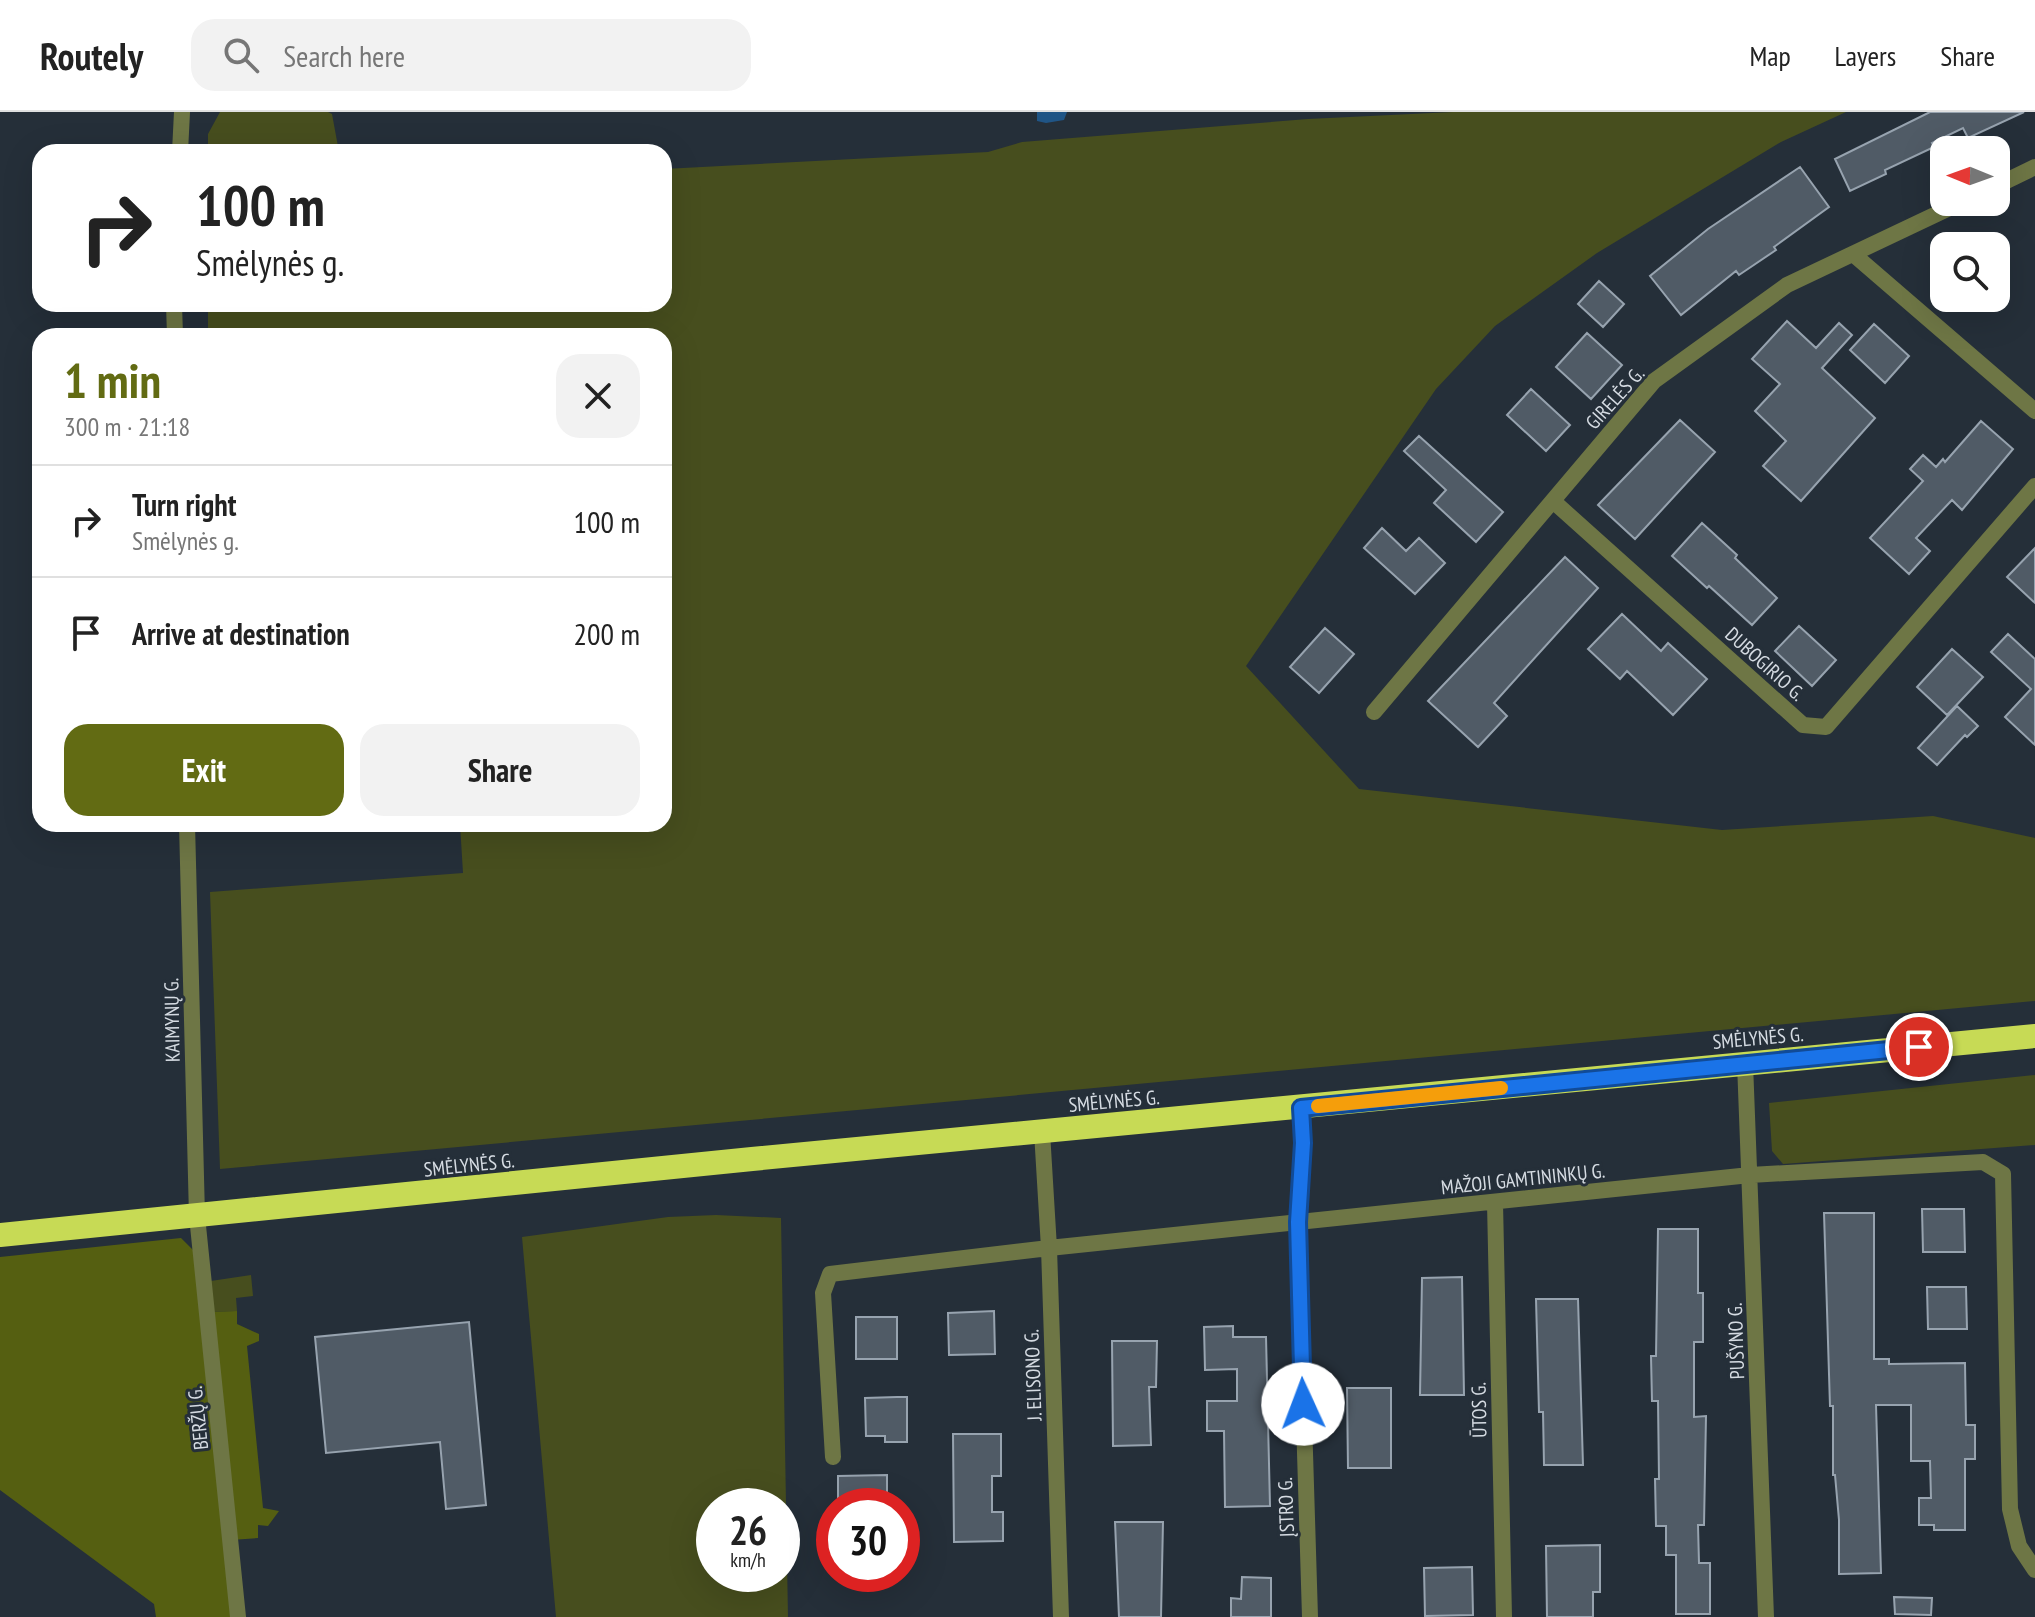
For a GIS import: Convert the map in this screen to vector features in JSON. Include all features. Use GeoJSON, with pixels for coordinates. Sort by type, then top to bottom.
{"type":"FeatureCollection","features":[{"type":"Feature","properties":{"kind":"highway","name":"SMĖLYNĖS G."},"geometry":{"type":"LineString","coordinates":[[0,1235],[2035,1036]]}},
{"type":"Feature","properties":{"kind":"street"},"geometry":{"type":"LineString","coordinates":[[180,144],[182,112]]}},
{"type":"Feature","properties":{"kind":"street"},"geometry":{"type":"LineString","coordinates":[[2010,179],[2035,167]]}},
{"type":"Feature","properties":{"kind":"street","name":"GIRELĖS G."},"geometry":{"type":"LineString","coordinates":[[1374,712],[1654,381],[1787,285],[1933,216]]}},
{"type":"Feature","properties":{"kind":"street"},"geometry":{"type":"LineString","coordinates":[[1853,254],[2035,411]]}},
{"type":"Feature","properties":{"kind":"street","name":"DUBOGIRIO G."},"geometry":{"type":"LineString","coordinates":[[1553,501],[1803,725],[1826,727],[2035,486]]}},
{"type":"Feature","properties":{"kind":"street","name":"KAIMYNŲ G."},"geometry":{"type":"LineString","coordinates":[[187,832],[197,1216]]}},
{"type":"Feature","properties":{"kind":"street","name":"PUŠYNO G."},"geometry":{"type":"LineString","coordinates":[[1745,1063],[1766,1617]]}},
{"type":"Feature","properties":{"kind":"street","name":"ĮSTRO G."},"geometry":{"type":"LineString","coordinates":[[1301,1108],[1303,1143],[1298,1222],[1310,1617]]}},
{"type":"Feature","properties":{"kind":"street","name":"J. ELISONO G."},"geometry":{"type":"LineString","coordinates":[[1042,1132],[1049,1248],[1061,1617]]}},
{"type":"Feature","properties":{"kind":"street","name":"MAŽOJI GAMTININKŲ G."},"geometry":{"type":"LineString","coordinates":[[833,1457],[823,1293],[830,1274],[1049,1248],[1750,1175],[1983,1162],[2003,1174],[2010,1509],[2019,1546],[2035,1570]]}},
{"type":"Feature","properties":{"kind":"street","name":"ŪTOS G."},"geometry":{"type":"LineString","coordinates":[[1495,1203],[1504,1617]]}},
{"type":"Feature","properties":{"kind":"street","name":"BERŽŲ G."},"geometry":{"type":"LineString","coordinates":[[197,1216],[238,1617]]}},
{"type":"Feature","properties":{"kind":"green space"},"geometry":{"type":"Polygon","coordinates":[[[220,112],[328,112],[332,114],[338,144],[208,144],[208,134],[220,112]]]}},
{"type":"Feature","properties":{"kind":"green space"},"geometry":{"type":"Polygon","coordinates":[[[1453,112],[1846,112],[1781,142],[1597,253],[1495,326],[1436,389],[1246,666],[1359,789],[1722,830],[1933,816],[2035,838],[2035,1001],[220,1169],[210,892],[463,873],[460,832],[672,832],[672,328],[208,328],[208,312],[672,312],[672,169],[988,152],[1022,142],[1308,119],[1453,112]]]}},
{"type":"Feature","properties":{"kind":"green space"},"geometry":{"type":"Polygon","coordinates":[[[2035,1075],[2035,1145],[1783,1164],[1772,1151],[1769,1103],[2035,1075]]]}},
{"type":"Feature","properties":{"kind":"green space"},"geometry":{"type":"Polygon","coordinates":[[[716,1215],[781,1218],[786,1488],[696,1488],[696,1592],[788,1592],[788,1617],[556,1617],[522,1237],[668,1217],[716,1215]]]}},
{"type":"Feature","properties":{"kind":"green space"},"geometry":{"type":"Polygon","coordinates":[[[181,1238],[201,1258],[207,1312],[237,1311],[237,1324],[259,1334],[259,1341],[247,1346],[263,1508],[279,1511],[268,1526],[258,1525],[258,1538],[231,1540],[238,1617],[156,1617],[154,1604],[0,1490],[0,1257],[181,1238]]]}},
{"type":"Feature","properties":{"kind":"green space"},"geometry":{"type":"Polygon","coordinates":[[[251,1275],[253,1296],[236,1298],[237,1311],[207,1312],[204,1282],[251,1275]]]}},
{"type":"Feature","properties":{"kind":"water"},"geometry":{"type":"Polygon","coordinates":[[[1037,112],[1067,112],[1064,120],[1046,123],[1037,121],[1037,112]]]}},
{"type":"Feature","properties":{"kind":"building"},"geometry":{"type":"Polygon","coordinates":[[[1930,112],[2024,112],[1972,136],[1967,136],[1963,128],[1946,136],[1930,136],[1930,149],[1850,191],[1835,159],[1930,112]]]}},
{"type":"Feature","properties":{"kind":"building"},"geometry":{"type":"Polygon","coordinates":[[[1800,167],[1829,207],[1774,247],[1776,250],[1739,275],[1736,271],[1681,315],[1650,276],[1708,229],[1800,167]]]}},
{"type":"Feature","properties":{"kind":"building"},"geometry":{"type":"Polygon","coordinates":[[[1599,281],[1624,304],[1603,327],[1578,304],[1599,281]]]}},
{"type":"Feature","properties":{"kind":"building"},"geometry":{"type":"Polygon","coordinates":[[[1787,321],[1816,348],[1839,323],[1852,335],[1822,368],[1875,418],[1801,501],[1763,466],[1786,441],[1755,411],[1780,384],[1752,359],[1787,321]]]}},
{"type":"Feature","properties":{"kind":"building"},"geometry":{"type":"Polygon","coordinates":[[[1874,324],[1909,356],[1885,383],[1850,350],[1874,324]]]}},
{"type":"Feature","properties":{"kind":"building"},"geometry":{"type":"Polygon","coordinates":[[[1587,333],[1622,365],[1591,399],[1556,367],[1587,333]]]}},
{"type":"Feature","properties":{"kind":"building"},"geometry":{"type":"Polygon","coordinates":[[[1531,389],[1570,425],[1546,451],[1507,415],[1531,389]]]}},
{"type":"Feature","properties":{"kind":"building"},"geometry":{"type":"Polygon","coordinates":[[[1680,420],[1715,452],[1635,539],[1598,505],[1680,420]]]}},
{"type":"Feature","properties":{"kind":"building"},"geometry":{"type":"Polygon","coordinates":[[[1981,421],[2013,449],[1962,510],[1952,500],[1916,538],[1930,551],[1909,574],[1870,538],[1923,481],[1910,469],[1923,455],[1936,467],[1943,459],[1945,462],[1981,421]]]}},
{"type":"Feature","properties":{"kind":"building"},"geometry":{"type":"Polygon","coordinates":[[[1419,436],[1503,512],[1476,542],[1434,503],[1446,490],[1404,451],[1419,436]]]}},
{"type":"Feature","properties":{"kind":"building"},"geometry":{"type":"Polygon","coordinates":[[[1702,523],[1777,598],[1752,625],[1672,556],[1702,523]]]}},
{"type":"Feature","properties":{"kind":"building"},"geometry":{"type":"Polygon","coordinates":[[[1382,528],[1406,551],[1419,538],[1445,563],[1415,594],[1364,548],[1382,528]]]}},
{"type":"Feature","properties":{"kind":"building"},"geometry":{"type":"Polygon","coordinates":[[[2035,548],[2035,603],[2007,577],[2035,548]]]}},
{"type":"Feature","properties":{"kind":"building"},"geometry":{"type":"Polygon","coordinates":[[[1565,557],[1598,588],[1494,703],[1507,716],[1478,747],[1428,701],[1565,557]]]}},
{"type":"Feature","properties":{"kind":"building"},"geometry":{"type":"Polygon","coordinates":[[[1622,614],[1661,651],[1668,643],[1707,679],[1673,715],[1627,671],[1620,679],[1588,649],[1622,614]]]}},
{"type":"Feature","properties":{"kind":"building"},"geometry":{"type":"Polygon","coordinates":[[[1799,626],[1836,660],[1812,686],[1775,651],[1799,626]]]}},
{"type":"Feature","properties":{"kind":"building"},"geometry":{"type":"Polygon","coordinates":[[[1325,628],[1354,654],[1319,693],[1290,667],[1325,628]]]}},
{"type":"Feature","properties":{"kind":"building"},"geometry":{"type":"Polygon","coordinates":[[[2008,634],[2035,659],[2035,745],[2005,717],[2031,689],[1991,652],[2008,634]]]}},
{"type":"Feature","properties":{"kind":"building"},"geometry":{"type":"Polygon","coordinates":[[[1952,649],[1983,677],[1947,715],[1917,687],[1952,649]]]}},
{"type":"Feature","properties":{"kind":"building"},"geometry":{"type":"Polygon","coordinates":[[[1957,706],[1978,726],[1967,737],[1965,735],[1937,765],[1918,748],[1957,706]]]}},
{"type":"Feature","properties":{"kind":"building"},"geometry":{"type":"Polygon","coordinates":[[[1922,1209],[1964,1209],[1965,1252],[1923,1252],[1922,1209]]]}},
{"type":"Feature","properties":{"kind":"building"},"geometry":{"type":"Polygon","coordinates":[[[1824,1213],[1874,1213],[1874,1359],[1889,1359],[1889,1364],[1965,1363],[1966,1425],[1975,1425],[1975,1459],[1965,1459],[1965,1530],[1934,1530],[1934,1525],[1919,1525],[1919,1498],[1931,1498],[1930,1461],[1911,1461],[1911,1405],[1876,1405],[1881,1573],[1839,1574],[1824,1213]]]}},
{"type":"Feature","properties":{"kind":"building"},"geometry":{"type":"Polygon","coordinates":[[[1658,1229],[1698,1229],[1698,1293],[1703,1293],[1703,1342],[1694,1342],[1694,1417],[1706,1416],[1704,1525],[1698,1525],[1699,1563],[1710,1563],[1710,1614],[1676,1614],[1676,1555],[1666,1555],[1666,1526],[1656,1526],[1658,1401],[1652,1401],[1651,1356],[1656,1356],[1658,1229]]]}},
{"type":"Feature","properties":{"kind":"building"},"geometry":{"type":"Polygon","coordinates":[[[1462,1277],[1464,1395],[1420,1395],[1422,1278],[1462,1277]]]}},
{"type":"Feature","properties":{"kind":"building"},"geometry":{"type":"Polygon","coordinates":[[[1927,1287],[1966,1287],[1967,1329],[1928,1329],[1927,1287]]]}},
{"type":"Feature","properties":{"kind":"building"},"geometry":{"type":"Polygon","coordinates":[[[1536,1299],[1578,1299],[1583,1465],[1544,1465],[1543,1412],[1539,1412],[1536,1299]]]}},
{"type":"Feature","properties":{"kind":"building"},"geometry":{"type":"Polygon","coordinates":[[[994,1311],[995,1354],[949,1355],[948,1313],[994,1311]]]}},
{"type":"Feature","properties":{"kind":"building"},"geometry":{"type":"Polygon","coordinates":[[[856,1317],[897,1317],[897,1359],[856,1359],[856,1317]]]}},
{"type":"Feature","properties":{"kind":"building"},"geometry":{"type":"Polygon","coordinates":[[[469,1322],[486,1505],[446,1509],[440,1442],[326,1453],[315,1337],[469,1322]]]}},
{"type":"Feature","properties":{"kind":"building"},"geometry":{"type":"Polygon","coordinates":[[[1233,1326],[1233,1337],[1266,1337],[1270,1506],[1225,1507],[1224,1431],[1207,1431],[1207,1401],[1237,1401],[1237,1369],[1205,1370],[1204,1327],[1233,1326]]]}},
{"type":"Feature","properties":{"kind":"building"},"geometry":{"type":"Polygon","coordinates":[[[1112,1341],[1157,1341],[1156,1387],[1149,1387],[1151,1445],[1113,1446],[1112,1341]]]}},
{"type":"Feature","properties":{"kind":"building"},"geometry":{"type":"Polygon","coordinates":[[[1347,1388],[1391,1388],[1391,1468],[1348,1468],[1347,1388]]]}},
{"type":"Feature","properties":{"kind":"building"},"geometry":{"type":"Polygon","coordinates":[[[907,1397],[907,1442],[885,1442],[885,1436],[866,1436],[865,1398],[907,1397]]]}},
{"type":"Feature","properties":{"kind":"building"},"geometry":{"type":"Polygon","coordinates":[[[953,1434],[1001,1434],[1001,1476],[992,1476],[992,1512],[1003,1512],[1003,1541],[954,1542],[953,1434]]]}},
{"type":"Feature","properties":{"kind":"building"},"geometry":{"type":"Polygon","coordinates":[[[887,1475],[887,1488],[838,1488],[838,1476],[887,1475]]]}},
{"type":"Feature","properties":{"kind":"building"},"geometry":{"type":"Polygon","coordinates":[[[1115,1522],[1163,1522],[1161,1617],[1119,1617],[1115,1522]]]}},
{"type":"Feature","properties":{"kind":"building"},"geometry":{"type":"Polygon","coordinates":[[[1600,1545],[1600,1592],[1593,1592],[1593,1617],[1547,1617],[1546,1546],[1600,1545]]]}},
{"type":"Feature","properties":{"kind":"building"},"geometry":{"type":"Polygon","coordinates":[[[1472,1567],[1473,1615],[1425,1616],[1424,1568],[1472,1567]]]}},
{"type":"Feature","properties":{"kind":"building"},"geometry":{"type":"Polygon","coordinates":[[[1242,1577],[1271,1578],[1271,1617],[1231,1617],[1231,1598],[1241,1599],[1242,1577]]]}},
{"type":"Feature","properties":{"kind":"building"},"geometry":{"type":"Polygon","coordinates":[[[1894,1597],[1932,1598],[1931,1615],[1895,1614],[1894,1597]]]}},
{"type":"Feature","properties":{"kind":"slow traffic"},"geometry":{"type":"LineString","coordinates":[[1318,1106],[1501,1088]]}},
{"type":"Feature","properties":{"kind":"route"},"geometry":{"type":"LineString","coordinates":[[1303,1404],[1298,1222],[1303,1143],[1301,1108],[1919,1047]]}}]}
